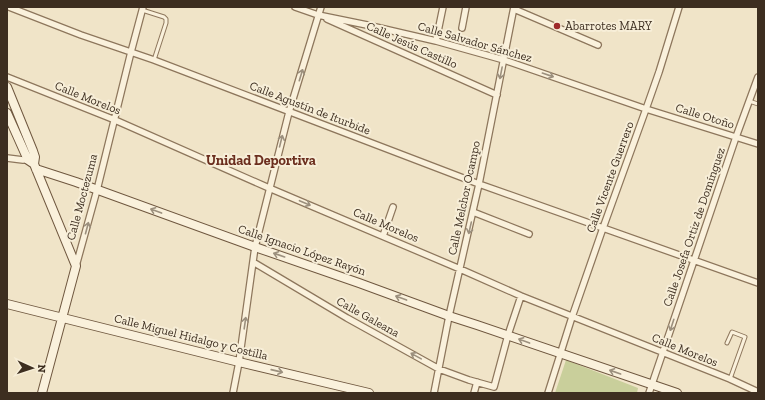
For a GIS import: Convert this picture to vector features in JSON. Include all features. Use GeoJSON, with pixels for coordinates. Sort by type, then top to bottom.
{"type":"FeatureCollection","features":[{"type":"Feature","properties":{"kind":"street","name":"Calle Agustín de Iturbide"},"geometry":{"type":"LineString","coordinates":[[9,7],[81,35],[154,60],[479,184],[758,283]]}},
{"type":"Feature","properties":{"kind":"street","name":"Calle Salvador Sánchez"},"geometry":{"type":"LineString","coordinates":[[295,7],[318,15],[436,41],[504,60],[646,109]]}},
{"type":"Feature","properties":{"kind":"street"},"geometry":{"type":"LineString","coordinates":[[233,393],[239,362],[255,247],[289,112],[321,7]]}},
{"type":"Feature","properties":{"kind":"street"},"geometry":{"type":"LineString","coordinates":[[436,41],[443,7]]}},
{"type":"Feature","properties":{"kind":"street"},"geometry":{"type":"LineString","coordinates":[[462,28],[466,7]]}},
{"type":"Feature","properties":{"kind":"street","name":"Calle Vicente Guerrero"},"geometry":{"type":"LineString","coordinates":[[548,393],[572,316],[659,72],[678,7]]}},
{"type":"Feature","properties":{"kind":"street","name":"Calle Moctezuma"},"geometry":{"type":"LineString","coordinates":[[42,393],[97,190],[143,8]]}},
{"type":"Feature","properties":{"kind":"street"},"geometry":{"type":"LineString","coordinates":[[514,8],[598,45]]}},
{"type":"Feature","properties":{"kind":"street","name":"Calle Melchor Ocampo"},"geometry":{"type":"LineString","coordinates":[[434,393],[449,316],[479,184],[514,8]]}},
{"type":"Feature","properties":{"kind":"street","name":"Calle Jesús Castillo"},"geometry":{"type":"LineString","coordinates":[[318,15],[496,95]]}},
{"type":"Feature","properties":{"kind":"street","name":"Calle Morelos"},"geometry":{"type":"LineString","coordinates":[[7,77],[115,120],[520,296],[730,379],[758,392]]}},
{"type":"Feature","properties":{"kind":"street","name":"Calle Josefa Ortiz de Domínguez"},"geometry":{"type":"LineString","coordinates":[[648,393],[758,77]]}},
{"type":"Feature","properties":{"kind":"street"},"geometry":{"type":"LineString","coordinates":[[7,87],[33,162],[76,266]]}},
{"type":"Feature","properties":{"kind":"street","name":"Calle Otoño"},"geometry":{"type":"LineString","coordinates":[[646,109],[758,144]]}},
{"type":"Feature","properties":{"kind":"street"},"geometry":{"type":"LineString","coordinates":[[7,113],[33,162]]}},
{"type":"Feature","properties":{"kind":"street"},"geometry":{"type":"LineString","coordinates":[[7,158],[33,162]]}},
{"type":"Feature","properties":{"kind":"street","name":"Calle Ignacio López Rayón"},"geometry":{"type":"LineString","coordinates":[[33,162],[76,182],[255,247],[449,316],[676,393]]}},
{"type":"Feature","properties":{"kind":"street"},"geometry":{"type":"LineString","coordinates":[[383,236],[393,207]]}},
{"type":"Feature","properties":{"kind":"street"},"geometry":{"type":"LineString","coordinates":[[473,212],[529,234]]}},
{"type":"Feature","properties":{"kind":"street","name":"Calle Galeana"},"geometry":{"type":"LineString","coordinates":[[253,262],[347,318],[439,369],[469,380],[494,387],[508,335]]}},
{"type":"Feature","properties":{"kind":"street"},"geometry":{"type":"LineString","coordinates":[[508,335],[520,296]]}},
{"type":"Feature","properties":{"kind":"street","name":"Calle Miguel Hidalgo y Costilla"},"geometry":{"type":"LineString","coordinates":[[7,304],[369,393]]}},
{"type":"Feature","properties":{"kind":"street"},"geometry":{"type":"LineString","coordinates":[[474,393],[477,382]]}},
{"type":"Feature","properties":{"kind":"lane"},"geometry":{"type":"LineString","coordinates":[[143,8],[164,17],[166,20],[154,60]]}},
{"type":"Feature","properties":{"kind":"lane"},"geometry":{"type":"LineString","coordinates":[[750,101],[758,104]]}},
{"type":"Feature","properties":{"kind":"lane"},"geometry":{"type":"LineString","coordinates":[[728,343],[732,332],[745,337],[730,379]]}},
{"type":"Feature","properties":{"kind":"green space"},"geometry":{"type":"Polygon","coordinates":[[[566,360],[638,388],[637,393],[555,393],[566,360]]]}},
{"type":"Feature","properties":{"kind":"place","name":"Abarrotes MARY"},"geometry":{"type":"Point","coordinates":[557,26]}},
{"type":"Feature","properties":{"kind":"district","name":"Unidad Deportiva"},"geometry":{"type":"Point","coordinates":[261,160]}}]}
